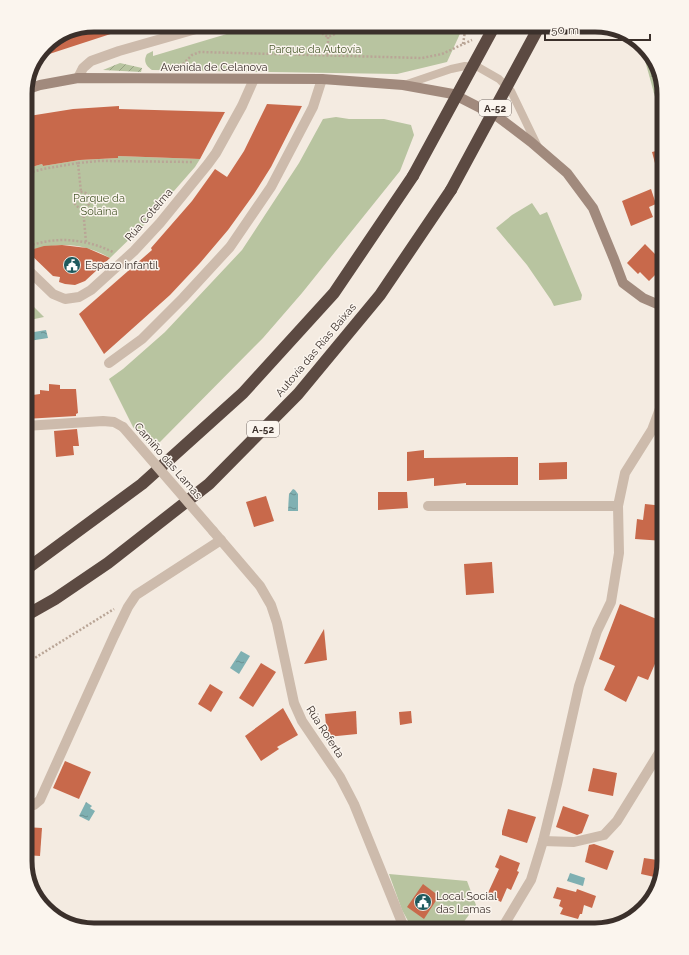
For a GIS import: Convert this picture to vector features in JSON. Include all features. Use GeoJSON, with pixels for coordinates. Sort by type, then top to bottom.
{"type":"FeatureCollection","features":[{"type":"Feature","properties":{"kind":"highway","name":"Autovía das Rías Baixas"},"geometry":{"type":"LineString","coordinates":[[32,564],[142,484],[243,394],[334,293],[413,176],[491,32]]}},
{"type":"Feature","properties":{"kind":"highway","name":"Autovía das Rías Baixas"},"geometry":{"type":"LineString","coordinates":[[32,612],[55,599],[108,563],[208,484],[298,394],[380,295],[451,190],[536,32]]}},
{"type":"Feature","properties":{"kind":"street"},"geometry":{"type":"LineString","coordinates":[[78,78],[83,68],[91,61],[119,51],[186,32]]}},
{"type":"Feature","properties":{"kind":"street","name":"Avenida de Celanova"},"geometry":{"type":"LineString","coordinates":[[32,88],[78,78],[322,79],[404,85],[453,94],[498,117],[567,173],[593,208],[623,283],[644,298],[657,304]]}},
{"type":"Feature","properties":{"kind":"street","name":"Rúa Cotelma"},"geometry":{"type":"LineString","coordinates":[[32,274],[53,294],[65,299],[79,297],[91,290],[140,245],[208,164],[216,153],[242,106],[254,79]]}},
{"type":"Feature","properties":{"kind":"street"},"geometry":{"type":"LineString","coordinates":[[109,364],[142,339],[183,298],[230,247],[271,187],[313,107],[322,79]]}},
{"type":"Feature","properties":{"kind":"street"},"geometry":{"type":"LineString","coordinates":[[505,923],[531,880],[558,784],[579,686],[597,631],[611,602],[619,553],[618,506],[625,473],[652,430],[657,417]]}},
{"type":"Feature","properties":{"kind":"street","name":"Camiño das Lamas"},"geometry":{"type":"LineString","coordinates":[[32,426],[103,421],[114,422],[123,427],[214,531]]}},
{"type":"Feature","properties":{"kind":"street"},"geometry":{"type":"LineString","coordinates":[[428,506],[618,506]]}},
{"type":"Feature","properties":{"kind":"street","name":"Rúa Roferta"},"geometry":{"type":"LineString","coordinates":[[214,531],[260,586],[271,605],[277,623],[290,692],[294,703],[302,721],[340,777],[354,804],[402,923]]}},
{"type":"Feature","properties":{"kind":"street"},"geometry":{"type":"LineString","coordinates":[[32,805],[40,800],[114,636],[136,594],[221,540]]}},
{"type":"Feature","properties":{"kind":"street"},"geometry":{"type":"LineString","coordinates":[[543,841],[574,842],[604,835],[617,821],[657,756]]}},
{"type":"Feature","properties":{"kind":"lane"},"geometry":{"type":"LineString","coordinates":[[404,85],[451,69],[465,66],[478,67],[499,78],[511,91],[540,150]]}},
{"type":"Feature","properties":{"kind":"path"},"geometry":{"type":"LineString","coordinates":[[322,32],[328,37]]}},
{"type":"Feature","properties":{"kind":"path"},"geometry":{"type":"LineString","coordinates":[[328,37],[332,36],[336,32]]}},
{"type":"Feature","properties":{"kind":"path"},"geometry":{"type":"LineString","coordinates":[[463,45],[465,32]]}},
{"type":"Feature","properties":{"kind":"path"},"geometry":{"type":"LineString","coordinates":[[328,37],[328,55]]}},
{"type":"Feature","properties":{"kind":"path"},"geometry":{"type":"LineString","coordinates":[[169,79],[192,54],[196,52],[422,58],[442,54],[474,39]]}},
{"type":"Feature","properties":{"kind":"path"},"geometry":{"type":"LineString","coordinates":[[32,172],[78,163],[99,161],[163,161],[208,164]]}},
{"type":"Feature","properties":{"kind":"path"},"geometry":{"type":"LineString","coordinates":[[78,163],[81,192]]}},
{"type":"Feature","properties":{"kind":"path"},"geometry":{"type":"LineString","coordinates":[[82,208],[89,204],[90,199],[88,194],[81,192],[76,194],[74,199],[76,204],[82,208],[86,242]]}},
{"type":"Feature","properties":{"kind":"path"},"geometry":{"type":"LineString","coordinates":[[32,245],[42,241],[64,240],[99,245],[113,252]]}},
{"type":"Feature","properties":{"kind":"path"},"geometry":{"type":"LineString","coordinates":[[32,660],[116,607]]}},
{"type":"Feature","properties":{"kind":"green space","name":"Parque da Autovía"},"geometry":{"type":"Polygon","coordinates":[[[234,32],[461,32],[447,62],[397,74],[152,70],[148,67],[145,61],[147,54],[153,51],[153,56],[234,32]]]}},
{"type":"Feature","properties":{"kind":"green space"},"geometry":{"type":"Polygon","coordinates":[[[644,56],[649,63],[655,78],[657,104],[644,56]]]}},
{"type":"Feature","properties":{"kind":"green space"},"geometry":{"type":"Polygon","coordinates":[[[120,63],[142,68],[141,72],[103,70],[120,63]]]}},
{"type":"Feature","properties":{"kind":"green space"},"geometry":{"type":"Polygon","coordinates":[[[336,117],[349,119],[384,119],[411,125],[414,135],[400,171],[302,293],[263,338],[160,442],[151,448],[133,427],[109,379],[123,369],[165,332],[242,250],[299,163],[323,119],[336,117]]]}},
{"type":"Feature","properties":{"kind":"green space","name":"Parque da Solaina"},"geometry":{"type":"Polygon","coordinates":[[[118,156],[200,159],[195,167],[145,224],[110,258],[80,246],[60,245],[32,250],[32,167],[42,164],[43,166],[80,160],[118,158],[118,156]]]}},
{"type":"Feature","properties":{"kind":"green space"},"geometry":{"type":"Polygon","coordinates":[[[532,203],[540,215],[547,212],[582,295],[581,300],[554,306],[527,265],[496,228],[512,215],[532,203]]]}},
{"type":"Feature","properties":{"kind":"green space"},"geometry":{"type":"Polygon","coordinates":[[[32,305],[44,317],[32,320],[32,305]]]}},
{"type":"Feature","properties":{"kind":"green space"},"geometry":{"type":"Polygon","coordinates":[[[389,874],[467,881],[476,905],[463,923],[409,923],[402,910],[389,874]]]}},
{"type":"Feature","properties":{"kind":"water"},"geometry":{"type":"Polygon","coordinates":[[[46,330],[48,338],[32,341],[32,332],[46,330]]]}},
{"type":"Feature","properties":{"kind":"water"},"geometry":{"type":"Polygon","coordinates":[[[293,489],[298,494],[298,511],[288,511],[289,494],[293,489]]]}},
{"type":"Feature","properties":{"kind":"water"},"geometry":{"type":"Polygon","coordinates":[[[241,651],[250,656],[239,674],[230,668],[241,651]]]}},
{"type":"Feature","properties":{"kind":"water"},"geometry":{"type":"Polygon","coordinates":[[[86,802],[92,806],[90,808],[95,811],[89,821],[79,816],[86,802]]]}},
{"type":"Feature","properties":{"kind":"water"},"geometry":{"type":"Polygon","coordinates":[[[570,873],[585,878],[583,886],[567,881],[570,873]]]}},
{"type":"Feature","properties":{"kind":"building"},"geometry":{"type":"Polygon","coordinates":[[[94,32],[117,32],[46,55],[63,40],[74,35],[94,32]]]}},
{"type":"Feature","properties":{"kind":"building"},"geometry":{"type":"Polygon","coordinates":[[[267,104],[302,106],[271,167],[254,194],[228,230],[170,295],[104,354],[79,314],[152,250],[151,248],[192,201],[215,169],[227,177],[244,151],[267,104]]]}},
{"type":"Feature","properties":{"kind":"building"},"geometry":{"type":"Polygon","coordinates":[[[119,106],[119,109],[225,112],[200,159],[118,156],[118,158],[80,160],[43,166],[42,164],[32,167],[32,116],[73,109],[119,106]]]}},
{"type":"Feature","properties":{"kind":"building"},"geometry":{"type":"Polygon","coordinates":[[[657,151],[657,171],[652,152],[657,151]]]}},
{"type":"Feature","properties":{"kind":"building"},"geometry":{"type":"Polygon","coordinates":[[[651,189],[656,204],[649,207],[653,217],[631,226],[622,201],[651,189]]]}},
{"type":"Feature","properties":{"kind":"building"},"geometry":{"type":"Polygon","coordinates":[[[645,244],[655,254],[657,252],[657,273],[649,281],[640,272],[638,274],[627,263],[645,244]]]}},
{"type":"Feature","properties":{"kind":"building","name":"Espazo infantil"},"geometry":{"type":"Polygon","coordinates":[[[62,245],[87,248],[110,258],[85,281],[75,285],[65,284],[59,282],[60,277],[53,276],[32,256],[32,250],[44,246],[62,245]]]}},
{"type":"Feature","properties":{"kind":"building"},"geometry":{"type":"Polygon","coordinates":[[[49,384],[60,385],[60,389],[76,389],[78,413],[76,416],[32,419],[32,395],[40,394],[40,390],[49,391],[49,384]]]}},
{"type":"Feature","properties":{"kind":"building"},"geometry":{"type":"Polygon","coordinates":[[[77,429],[79,446],[73,446],[74,455],[56,457],[54,431],[77,429]]]}},
{"type":"Feature","properties":{"kind":"building"},"geometry":{"type":"Polygon","coordinates":[[[424,450],[424,458],[518,457],[518,485],[466,485],[466,483],[434,486],[434,478],[407,481],[407,452],[424,450]]]}},
{"type":"Feature","properties":{"kind":"building"},"geometry":{"type":"Polygon","coordinates":[[[567,462],[567,479],[539,480],[539,463],[567,462]]]}},
{"type":"Feature","properties":{"kind":"building"},"geometry":{"type":"Polygon","coordinates":[[[378,492],[407,492],[408,508],[378,510],[378,492]]]}},
{"type":"Feature","properties":{"kind":"building"},"geometry":{"type":"Polygon","coordinates":[[[266,496],[274,521],[254,527],[246,502],[266,496]]]}},
{"type":"Feature","properties":{"kind":"building"},"geometry":{"type":"Polygon","coordinates":[[[645,504],[657,505],[657,541],[635,539],[637,519],[643,520],[645,504]]]}},
{"type":"Feature","properties":{"kind":"building"},"geometry":{"type":"Polygon","coordinates":[[[492,562],[494,593],[466,595],[464,564],[492,562]]]}},
{"type":"Feature","properties":{"kind":"building"},"geometry":{"type":"Polygon","coordinates":[[[620,604],[657,619],[657,659],[648,680],[638,676],[626,702],[604,690],[615,666],[599,659],[620,604]]]}},
{"type":"Feature","properties":{"kind":"building"},"geometry":{"type":"Polygon","coordinates":[[[324,629],[327,660],[304,664],[324,629]]]}},
{"type":"Feature","properties":{"kind":"building"},"geometry":{"type":"Polygon","coordinates":[[[261,663],[276,672],[253,707],[239,698],[261,663]]]}},
{"type":"Feature","properties":{"kind":"building"},"geometry":{"type":"Polygon","coordinates":[[[210,684],[223,692],[211,712],[198,704],[210,684]]]}},
{"type":"Feature","properties":{"kind":"building"},"geometry":{"type":"Polygon","coordinates":[[[283,708],[298,735],[277,747],[279,749],[261,761],[245,736],[283,708]]]}},
{"type":"Feature","properties":{"kind":"building"},"geometry":{"type":"Polygon","coordinates":[[[356,711],[357,734],[327,737],[325,714],[356,711]]]}},
{"type":"Feature","properties":{"kind":"building"},"geometry":{"type":"Polygon","coordinates":[[[411,711],[412,723],[400,725],[399,712],[411,711]]]}},
{"type":"Feature","properties":{"kind":"building"},"geometry":{"type":"Polygon","coordinates":[[[65,761],[91,772],[79,799],[53,788],[65,761]]]}},
{"type":"Feature","properties":{"kind":"building"},"geometry":{"type":"Polygon","coordinates":[[[593,768],[617,773],[613,796],[588,791],[593,768]]]}},
{"type":"Feature","properties":{"kind":"building"},"geometry":{"type":"Polygon","coordinates":[[[563,806],[589,815],[582,833],[577,835],[556,827],[563,806]]]}},
{"type":"Feature","properties":{"kind":"building"},"geometry":{"type":"Polygon","coordinates":[[[508,809],[536,817],[527,843],[502,835],[508,809]]]}},
{"type":"Feature","properties":{"kind":"building"},"geometry":{"type":"Polygon","coordinates":[[[32,827],[42,828],[40,856],[32,855],[32,827]]]}},
{"type":"Feature","properties":{"kind":"building"},"geometry":{"type":"Polygon","coordinates":[[[594,844],[614,851],[607,870],[585,862],[589,845],[594,844]]]}},
{"type":"Feature","properties":{"kind":"building"},"geometry":{"type":"Polygon","coordinates":[[[500,855],[520,863],[517,871],[519,872],[511,890],[507,888],[501,902],[487,895],[499,869],[495,867],[500,855]]]}},
{"type":"Feature","properties":{"kind":"building"},"geometry":{"type":"Polygon","coordinates":[[[644,858],[657,860],[655,877],[641,874],[644,858]]]}},
{"type":"Feature","properties":{"kind":"building","name":"Local Social das Lamas"},"geometry":{"type":"Polygon","coordinates":[[[423,884],[439,896],[424,919],[407,907],[423,884]]]}},
{"type":"Feature","properties":{"kind":"building"},"geometry":{"type":"Polygon","coordinates":[[[557,887],[576,892],[577,889],[596,896],[592,908],[584,905],[582,914],[580,914],[578,919],[560,914],[563,908],[559,906],[561,900],[553,898],[557,887]]]}},
{"type":"Feature","properties":{"kind":"place","name":"Espazo infantil"},"geometry":{"type":"Point","coordinates":[72,265]}},
{"type":"Feature","properties":{"kind":"place","name":"Local Social das Lamas"},"geometry":{"type":"Point","coordinates":[423,902]}}]}
